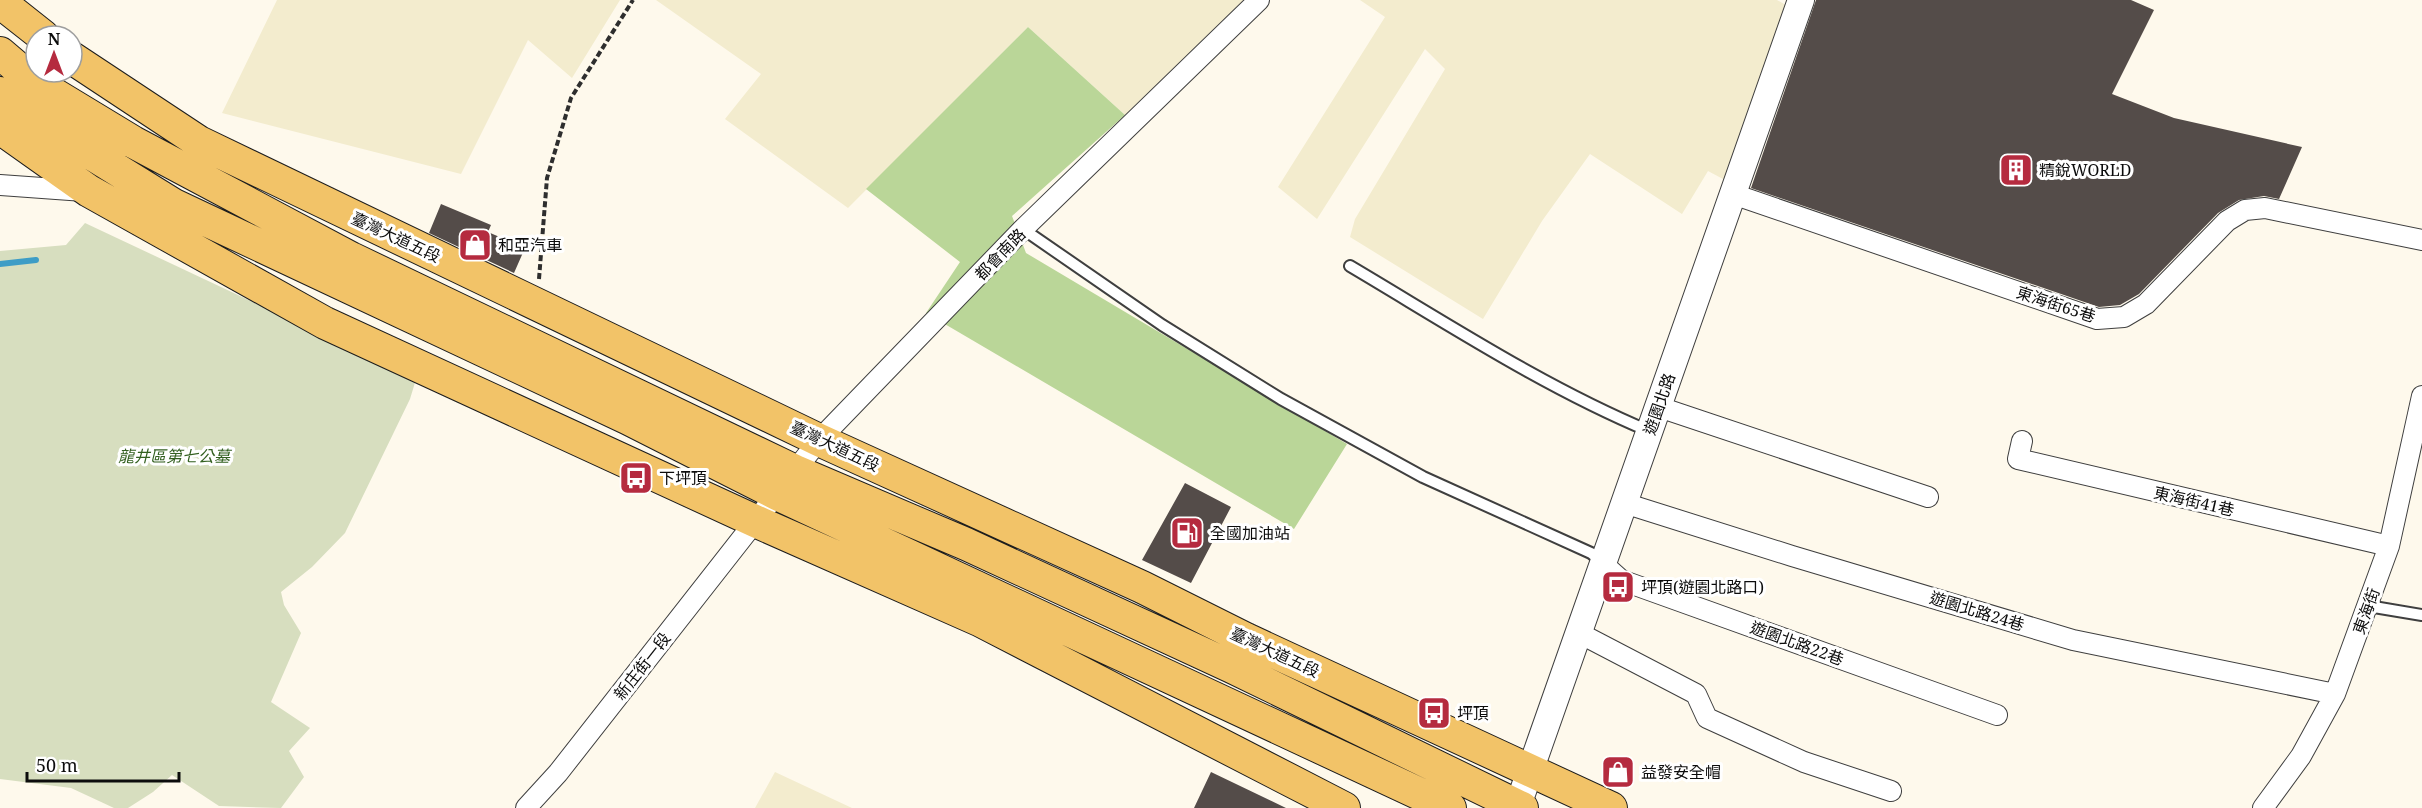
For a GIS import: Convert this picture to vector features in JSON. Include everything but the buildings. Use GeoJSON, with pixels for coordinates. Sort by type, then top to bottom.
{"type":"FeatureCollection","features":[{"type":"Feature","properties":{"kind":"main road"},"geometry":{"type":"LineString","coordinates":[[0,2],[28,24]]}},
{"type":"Feature","properties":{"kind":"main road","name":"臺灣大道五段"},"geometry":{"type":"LineString","coordinates":[[0,53],[34,82],[133,142],[351,258],[786,483],[1450,808]]}},
{"type":"Feature","properties":{"kind":"main road","name":"臺灣大道五段"},"geometry":{"type":"LineString","coordinates":[[84,66],[199,142],[819,440],[1611,808]]}},
{"type":"Feature","properties":{"kind":"main road","name":"臺灣大道五段"},"geometry":{"type":"LineString","coordinates":[[0,93],[27,114],[174,205],[627,418],[786,483],[999,559],[1232,667],[1519,807]]}},
{"type":"Feature","properties":{"kind":"main road"},"geometry":{"type":"LineString","coordinates":[[0,128],[89,191],[325,322],[755,521],[979,620],[1344,808]]}},
{"type":"Feature","properties":{"kind":"street","name":"都會南路"},"geometry":{"type":"LineString","coordinates":[[755,521],[819,440],[1023,229],[1259,0]]}},
{"type":"Feature","properties":{"kind":"street","name":"遊園北路"},"geometry":{"type":"LineString","coordinates":[[1519,807],[1602,562],[1802,0]]}},
{"type":"Feature","properties":{"kind":"street"},"geometry":{"type":"LineString","coordinates":[[0,185],[89,191],[174,205]]}},
{"type":"Feature","properties":{"kind":"street","name":"東海街65巷"},"geometry":{"type":"LineString","coordinates":[[1733,194],[2097,319],[2124,317],[2146,304],[2227,221],[2246,210],[2265,208],[2422,240]]}},
{"type":"Feature","properties":{"kind":"street","name":"東海街"},"geometry":{"type":"LineString","coordinates":[[2263,808],[2301,756],[2335,694],[2390,546],[2418,434],[2422,396]]}},
{"type":"Feature","properties":{"kind":"street"},"geometry":{"type":"LineString","coordinates":[[1659,407],[1928,497]]}},
{"type":"Feature","properties":{"kind":"street","name":"東海街41巷"},"geometry":{"type":"LineString","coordinates":[[2022,441],[2018,459],[2390,546]]}},
{"type":"Feature","properties":{"kind":"street","name":"遊園北路24巷"},"geometry":{"type":"LineString","coordinates":[[1624,503],[2073,640],[2335,694]]}},
{"type":"Feature","properties":{"kind":"street","name":"新庄街一段"},"geometry":{"type":"LineString","coordinates":[[526,808],[558,773],[755,521]]}},
{"type":"Feature","properties":{"kind":"street","name":"遊園北路22巷"},"geometry":{"type":"LineString","coordinates":[[1602,562],[1621,580],[1997,716]]}},
{"type":"Feature","properties":{"kind":"street"},"geometry":{"type":"LineString","coordinates":[[1579,633],[1696,694],[1707,718],[1804,762],[1891,791]]}},
{"type":"Feature","properties":{"kind":"lane"},"geometry":{"type":"LineString","coordinates":[[1023,229],[1162,325],[1281,399],[1423,477],[1591,553],[1602,562]]}},
{"type":"Feature","properties":{"kind":"lane"},"geometry":{"type":"LineString","coordinates":[[1350,266],[1512,364],[1610,414],[1650,431]]}},
{"type":"Feature","properties":{"kind":"lane"},"geometry":{"type":"LineString","coordinates":[[2368,606],[2422,615]]}},
{"type":"Feature","properties":{"kind":"path"},"geometry":{"type":"LineString","coordinates":[[537,303],[548,178],[571,98],[633,0]]}},
{"type":"Feature","properties":{"kind":"shaded area"},"geometry":{"type":"Polygon","coordinates":[[[277,0],[620,0],[572,78],[528,40],[461,174],[222,113],[277,0]]]}},
{"type":"Feature","properties":{"kind":"shaded area"},"geometry":{"type":"Polygon","coordinates":[[[656,0],[1244,0],[1125,115],[1028,27],[848,208],[725,119],[761,74],[656,0]]]}},
{"type":"Feature","properties":{"kind":"shaded area"},"geometry":{"type":"Polygon","coordinates":[[[1360,0],[1777,0],[1800,13],[1738,187],[1708,171],[1682,214],[1590,154],[1542,221],[1483,319],[1350,237],[1355,219],[1445,69],[1425,49],[1317,219],[1278,187],[1385,17],[1360,0]]]}},
{"type":"Feature","properties":{"kind":"shaded area"},"geometry":{"type":"Polygon","coordinates":[[[775,772],[852,808],[755,808],[775,772]]]}},
{"type":"Feature","properties":{"kind":"green space"},"geometry":{"type":"Polygon","coordinates":[[[1028,27],[1125,115],[1012,216],[1026,253],[1347,444],[1294,529],[926,313],[960,262],[866,189],[1028,27]]]}},
{"type":"Feature","properties":{"kind":"green space","name":"龍井區第七公墓"},"geometry":{"type":"Polygon","coordinates":[[[85,223],[338,342],[417,376],[410,399],[345,533],[312,567],[281,592],[284,605],[301,633],[271,702],[310,728],[289,751],[304,777],[281,808],[219,806],[172,775],[153,792],[128,808],[114,808],[71,788],[0,779],[0,251],[66,245],[85,223]]]}},
{"type":"Feature","properties":{"kind":"waterway"},"geometry":{"type":"LineString","coordinates":[[0,264],[36,260]]}},
{"type":"Feature","properties":{"kind":"place","name":"精銳WORLD"},"geometry":{"type":"Point","coordinates":[2016,170]}},
{"type":"Feature","properties":{"kind":"place","name":"和亞汽車"},"geometry":{"type":"Point","coordinates":[475,245]}},
{"type":"Feature","properties":{"kind":"place","name":"下坪頂"},"geometry":{"type":"Point","coordinates":[636,478]}},
{"type":"Feature","properties":{"kind":"place","name":"全國加油站"},"geometry":{"type":"Point","coordinates":[1187,533]}},
{"type":"Feature","properties":{"kind":"place","name":"坪頂(遊園北路口)"},"geometry":{"type":"Point","coordinates":[1618,587]}},
{"type":"Feature","properties":{"kind":"place","name":"坪頂"},"geometry":{"type":"Point","coordinates":[1434,713]}},
{"type":"Feature","properties":{"kind":"place","name":"益發安全帽"},"geometry":{"type":"Point","coordinates":[1618,772]}}]}
